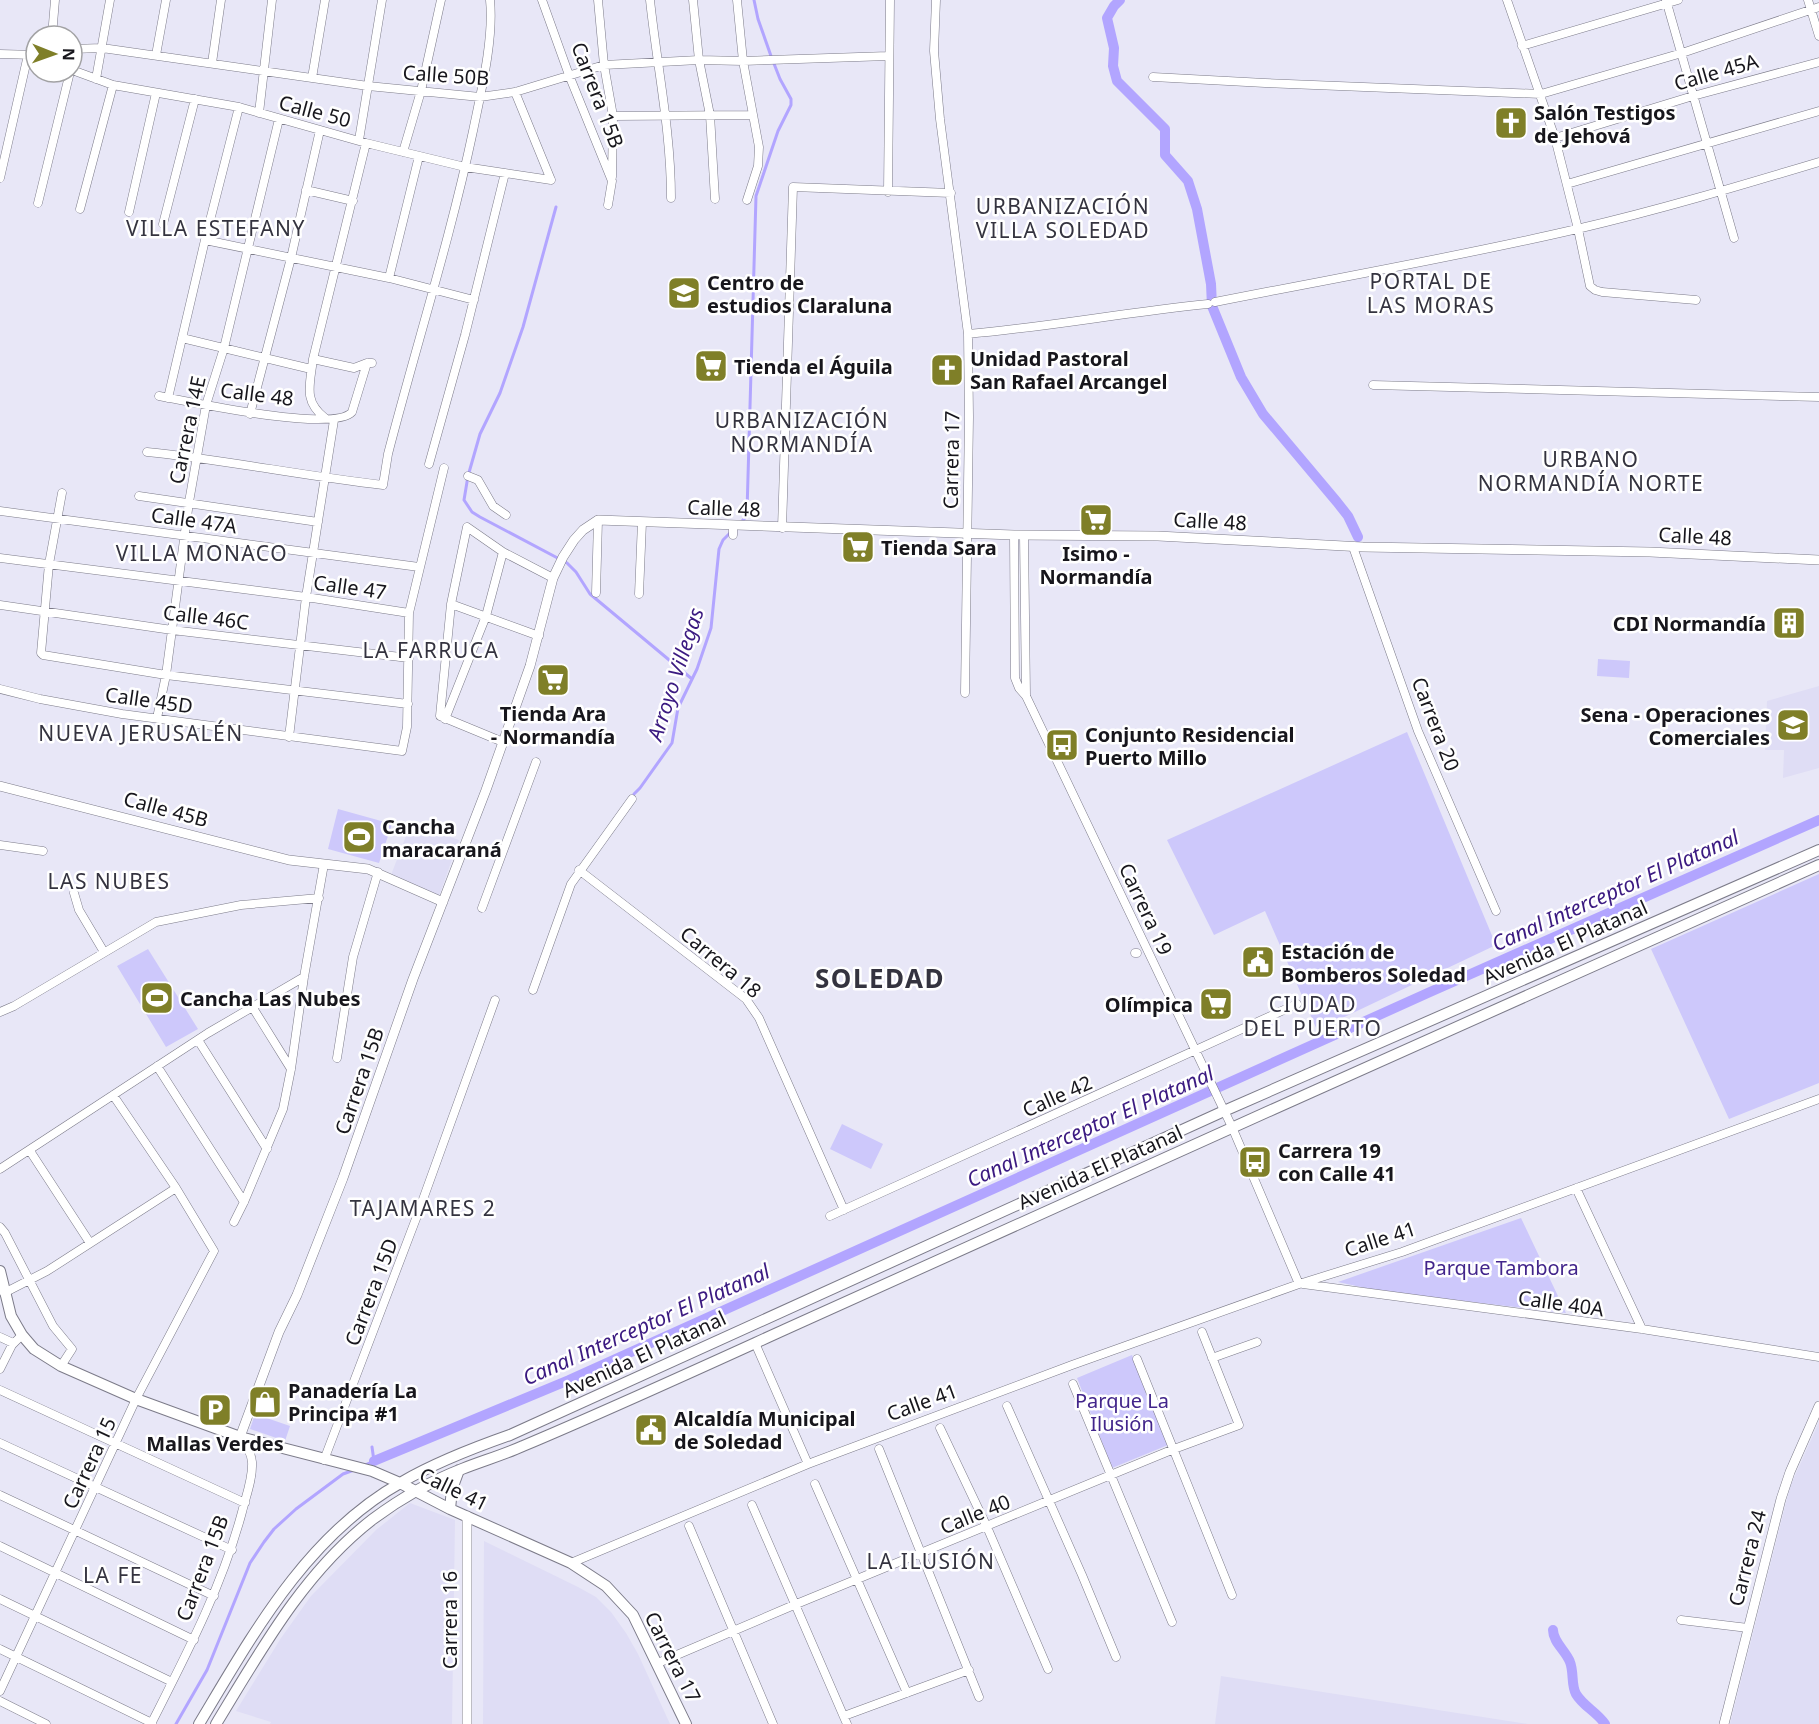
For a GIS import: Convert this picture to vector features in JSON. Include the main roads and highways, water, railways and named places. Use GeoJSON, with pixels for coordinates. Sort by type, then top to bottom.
{"type":"FeatureCollection","features":[{"type":"Feature","properties":{"kind":"main road","name":"Avenida El Platanal"},"geometry":{"type":"LineString","coordinates":[[199,1724],[272,1606],[295,1575],[357,1513],[400,1482],[470,1449],[510,1435],[1222,1108],[1819,850]]}},
{"type":"Feature","properties":{"kind":"main road","name":"Avenida El Platanal"},"geometry":{"type":"LineString","coordinates":[[216,1724],[288,1609],[308,1582],[352,1536],[377,1516],[417,1490],[459,1470],[521,1447],[755,1343],[1819,865]]}},
{"type":"Feature","properties":{"kind":"main road"},"geometry":{"type":"LineString","coordinates":[[0,1271],[3,1294]]}},
{"type":"Feature","properties":{"kind":"main road","name":"Calle 41"},"geometry":{"type":"LineString","coordinates":[[3,1294],[11,1316],[22,1335],[34,1348],[61,1366],[136,1399],[240,1437],[372,1471],[571,1563]]}},
{"type":"Feature","properties":{"kind":"main road"},"geometry":{"type":"LineString","coordinates":[[450,1509],[452,1489],[459,1470]]}},
{"type":"Feature","properties":{"kind":"main road","name":"Carrera 17"},"geometry":{"type":"LineString","coordinates":[[571,1563],[606,1586],[633,1615],[686,1724]]}},
{"type":"Feature","properties":{"kind":"waterway","name":"Arroyo Villegas"},"geometry":{"type":"LineString","coordinates":[[741,522],[747,512],[756,196],[778,131],[791,105],[791,99],[771,56],[754,0]]}},
{"type":"Feature","properties":{"kind":"waterway"},"geometry":{"type":"LineString","coordinates":[[1120,0],[1107,18],[1114,48],[1113,66],[1117,81],[1165,129],[1165,155],[1188,181],[1197,209],[1211,284],[1212,306],[1241,377],[1263,414],[1348,516],[1358,537]]}},
{"type":"Feature","properties":{"kind":"waterway"},"geometry":{"type":"LineString","coordinates":[[556,207],[523,327],[500,393],[480,434],[464,500],[472,512],[480,517],[567,563],[576,572],[590,594],[692,679]]}},
{"type":"Feature","properties":{"kind":"waterway","name":"Arroyo Villegas"},"geometry":{"type":"LineString","coordinates":[[634,794],[672,743],[678,708],[697,669],[711,628],[719,549],[723,540],[732,531]]}},
{"type":"Feature","properties":{"kind":"waterway","name":"Canal Interceptor El Platanal"},"geometry":{"type":"LineString","coordinates":[[374,1461],[569,1380],[1430,992],[1819,820]]}},
{"type":"Feature","properties":{"kind":"waterway","name":"Arroyo Villegas"},"geometry":{"type":"LineString","coordinates":[[365,1465],[374,1461],[372,1447]]}},
{"type":"Feature","properties":{"kind":"waterway"},"geometry":{"type":"LineString","coordinates":[[176,1724],[207,1670],[250,1563],[264,1542],[274,1529],[296,1509],[343,1474],[354,1470]]}},
{"type":"Feature","properties":{"kind":"waterway"},"geometry":{"type":"LineString","coordinates":[[1553,1630],[1555,1639],[1570,1662],[1576,1694],[1605,1724]]}},
{"type":"Feature","properties":{"kind":"place","name":"Salón Testigos de Jehová"},"geometry":{"type":"Point","coordinates":[1511,123]}},
{"type":"Feature","properties":{"kind":"place","name":"Centro de estudios Claraluna"},"geometry":{"type":"Point","coordinates":[684,293]}},
{"type":"Feature","properties":{"kind":"place","name":"Tienda el Águila"},"geometry":{"type":"Point","coordinates":[711,366]}},
{"type":"Feature","properties":{"kind":"place","name":"Unidad Pastoral San Rafael Arcangel"},"geometry":{"type":"Point","coordinates":[947,370]}},
{"type":"Feature","properties":{"kind":"place","name":"Isimo - Normandía"},"geometry":{"type":"Point","coordinates":[1096,520]}},
{"type":"Feature","properties":{"kind":"place","name":"Tienda Sara"},"geometry":{"type":"Point","coordinates":[858,547]}},
{"type":"Feature","properties":{"kind":"place","name":"CDI Normandía"},"geometry":{"type":"Point","coordinates":[1789,623]}},
{"type":"Feature","properties":{"kind":"place","name":"Tienda Ara - Normandía"},"geometry":{"type":"Point","coordinates":[553,680]}},
{"type":"Feature","properties":{"kind":"place","name":"Sena - Operaciones Comerciales"},"geometry":{"type":"Point","coordinates":[1793,725]}},
{"type":"Feature","properties":{"kind":"place","name":"Conjunto Residencial Puerto Millo"},"geometry":{"type":"Point","coordinates":[1062,745]}},
{"type":"Feature","properties":{"kind":"place","name":"Cancha maracaraná"},"geometry":{"type":"Point","coordinates":[359,837]}},
{"type":"Feature","properties":{"kind":"place","name":"Estación de Bomberos Soledad"},"geometry":{"type":"Point","coordinates":[1258,962]}},
{"type":"Feature","properties":{"kind":"place","name":"Cancha Las Nubes"},"geometry":{"type":"Point","coordinates":[157,998]}},
{"type":"Feature","properties":{"kind":"place","name":"Olímpica"},"geometry":{"type":"Point","coordinates":[1216,1004]}},
{"type":"Feature","properties":{"kind":"place","name":"Carrera 19 con Calle 41"},"geometry":{"type":"Point","coordinates":[1255,1162]}},
{"type":"Feature","properties":{"kind":"place","name":"Panadería La Principa #1"},"geometry":{"type":"Point","coordinates":[265,1402]}},
{"type":"Feature","properties":{"kind":"place","name":"Mallas Verdes"},"geometry":{"type":"Point","coordinates":[215,1410]}},
{"type":"Feature","properties":{"kind":"place","name":"Alcaldía Municipal de Soledad"},"geometry":{"type":"Point","coordinates":[651,1430]}},
{"type":"Feature","properties":{"kind":"district","name":"URBANIZACIÓN VILLA SOLEDAD"},"geometry":{"type":"Point","coordinates":[1063,218]}},
{"type":"Feature","properties":{"kind":"district","name":"VILLA ESTEFANY"},"geometry":{"type":"Point","coordinates":[216,228]}},
{"type":"Feature","properties":{"kind":"district","name":"PORTAL DE LAS MORAS"},"geometry":{"type":"Point","coordinates":[1431,293]}},
{"type":"Feature","properties":{"kind":"district","name":"URBANIZACIÓN NORMANDÍA"},"geometry":{"type":"Point","coordinates":[802,432]}},
{"type":"Feature","properties":{"kind":"district","name":"URBANO NORMANDÍA NORTE"},"geometry":{"type":"Point","coordinates":[1591,471]}},
{"type":"Feature","properties":{"kind":"district","name":"VILLA MONACO"},"geometry":{"type":"Point","coordinates":[202,553]}},
{"type":"Feature","properties":{"kind":"district","name":"LA FARRUCA"},"geometry":{"type":"Point","coordinates":[431,650]}},
{"type":"Feature","properties":{"kind":"district","name":"NUEVA JERUSALÉN"},"geometry":{"type":"Point","coordinates":[141,733]}},
{"type":"Feature","properties":{"kind":"district","name":"LAS NUBES"},"geometry":{"type":"Point","coordinates":[109,881]}},
{"type":"Feature","properties":{"kind":"district","name":"SOLEDAD"},"geometry":{"type":"Point","coordinates":[880,978]}},
{"type":"Feature","properties":{"kind":"district","name":"CIUDAD DEL PUERTO"},"geometry":{"type":"Point","coordinates":[1313,1016]}},
{"type":"Feature","properties":{"kind":"district","name":"TAJAMARES 2"},"geometry":{"type":"Point","coordinates":[423,1208]}},
{"type":"Feature","properties":{"kind":"district","name":"LA ILUSIÓN"},"geometry":{"type":"Point","coordinates":[931,1561]}},
{"type":"Feature","properties":{"kind":"district","name":"LA FE"},"geometry":{"type":"Point","coordinates":[113,1575]}},
{"type":"Feature","properties":{"kind":"park label","name":"Parque Tambora"},"geometry":{"type":"Point","coordinates":[1501,1267]}},
{"type":"Feature","properties":{"kind":"park label","name":"Parque La Ilusión"},"geometry":{"type":"Point","coordinates":[1122,1412]}}]}
